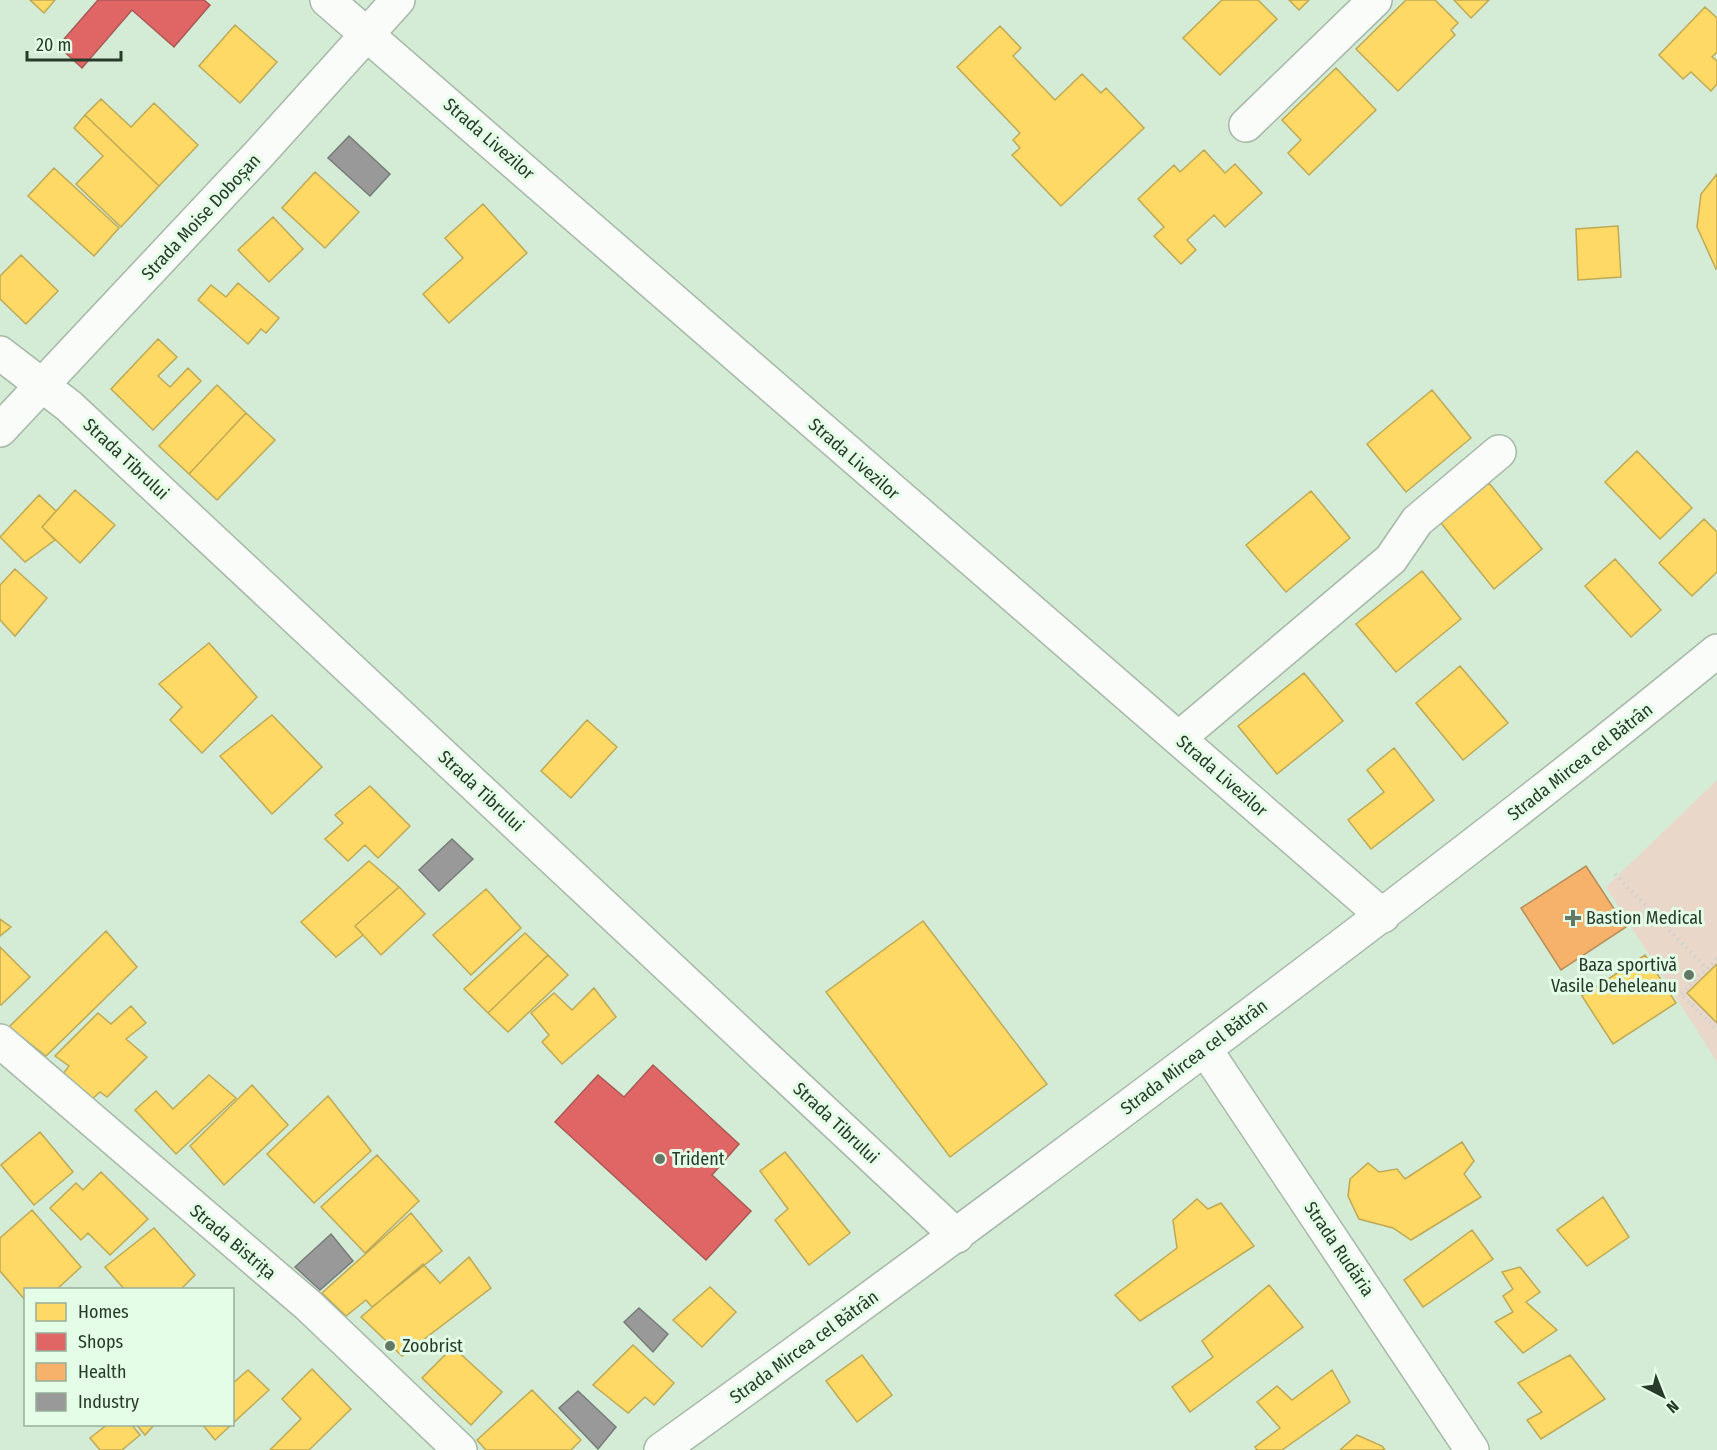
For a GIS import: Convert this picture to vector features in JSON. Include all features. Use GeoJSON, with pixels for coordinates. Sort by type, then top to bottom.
{"type":"FeatureCollection","features":[{"type":"Feature","properties":{"kind":"street","name":"Strada Livezilor"},"geometry":{"type":"LineString","coordinates":[[327,0],[1383,916]]}},
{"type":"Feature","properties":{"kind":"street","name":"Strada Moise Doboșan"},"geometry":{"type":"LineString","coordinates":[[0,430],[259,154],[398,0]]}},
{"type":"Feature","properties":{"kind":"street"},"geometry":{"type":"LineString","coordinates":[[1246,125],[1375,0]]}},
{"type":"Feature","properties":{"kind":"street","name":"Strada Tibrului"},"geometry":{"type":"LineString","coordinates":[[0,353],[69,406],[957,1236]]}},
{"type":"Feature","properties":{"kind":"street"},"geometry":{"type":"LineString","coordinates":[[1179,738],[1391,559],[1417,521],[1500,452]]}},
{"type":"Feature","properties":{"kind":"street","name":"Strada Mircea cel Bătrân"},"geometry":{"type":"LineString","coordinates":[[661,1450],[957,1236],[1383,916],[1595,751],[1717,651]]}},
{"type":"Feature","properties":{"kind":"street","name":"Strada Bistrița"},"geometry":{"type":"LineString","coordinates":[[0,1041],[308,1305],[460,1450]]}},
{"type":"Feature","properties":{"kind":"street","name":"Strada Rudăria"},"geometry":{"type":"LineString","coordinates":[[1205,1049],[1473,1450]]}},
{"type":"Feature","properties":{"kind":"path"},"geometry":{"type":"LineString","coordinates":[[1615,874],[1707,969]]}},
{"type":"Feature","properties":{"kind":"path"},"geometry":{"type":"LineString","coordinates":[[1717,959],[1682,994],[1717,1030]]}},
{"type":"Feature","properties":{"kind":"shaded area","name":"Baza sportivă Vasile Deheleanu"},"geometry":{"type":"Polygon","coordinates":[[[1717,780],[1717,1062],[1606,887],[1717,780]]]}},
{"type":"Feature","properties":{"kind":"building: Homes"},"geometry":{"type":"Polygon","coordinates":[[[30,0],[55,0],[44,13],[30,0]]]}},
{"type":"Feature","properties":{"kind":"building: Homes"},"geometry":{"type":"Polygon","coordinates":[[[1222,0],[1258,0],[1277,19],[1220,75],[1183,38],[1222,0]]]}},
{"type":"Feature","properties":{"kind":"building: Homes"},"geometry":{"type":"Polygon","coordinates":[[[1289,0],[1309,0],[1299,10],[1289,0]]]}},
{"type":"Feature","properties":{"kind":"building: Homes"},"geometry":{"type":"Polygon","coordinates":[[[1406,0],[1435,0],[1458,23],[1451,30],[1455,35],[1398,91],[1356,49],[1406,0]]]}},
{"type":"Feature","properties":{"kind":"building: Homes"},"geometry":{"type":"Polygon","coordinates":[[[1454,0],[1489,0],[1471,18],[1454,0]]]}},
{"type":"Feature","properties":{"kind":"building: Homes"},"geometry":{"type":"Polygon","coordinates":[[[1705,7],[1717,18],[1717,52],[1712,57],[1717,61],[1717,84],[1711,91],[1691,72],[1683,79],[1659,55],[1705,7]]]}},
{"type":"Feature","properties":{"kind":"building: Homes"},"geometry":{"type":"Polygon","coordinates":[[[235,25],[277,62],[240,103],[199,66],[235,25]]]}},
{"type":"Feature","properties":{"kind":"building: Homes"},"geometry":{"type":"Polygon","coordinates":[[[1000,26],[1021,48],[1013,56],[1055,100],[1082,74],[1101,93],[1106,88],[1144,128],[1061,206],[1012,155],[1020,148],[1013,140],[1020,133],[957,67],[1000,26]]]}},
{"type":"Feature","properties":{"kind":"building: Homes"},"geometry":{"type":"Polygon","coordinates":[[[1336,68],[1376,110],[1309,175],[1288,153],[1301,140],[1282,120],[1336,68]]]}},
{"type":"Feature","properties":{"kind":"building: Homes"},"geometry":{"type":"Polygon","coordinates":[[[101,99],[131,127],[154,103],[198,145],[159,186],[85,115],[101,99]]]}},
{"type":"Feature","properties":{"kind":"building: Homes"},"geometry":{"type":"Polygon","coordinates":[[[85,115],[159,186],[121,227],[76,184],[103,156],[74,128],[85,115]]]}},
{"type":"Feature","properties":{"kind":"building: Homes"},"geometry":{"type":"Polygon","coordinates":[[[1204,150],[1225,173],[1235,164],[1262,193],[1225,227],[1214,215],[1187,240],[1196,250],[1181,264],[1154,236],[1164,227],[1138,199],[1174,165],[1180,172],[1204,150]]]}},
{"type":"Feature","properties":{"kind":"building: Homes"},"geometry":{"type":"Polygon","coordinates":[[[54,168],[119,228],[94,256],[28,196],[54,168]]]}},
{"type":"Feature","properties":{"kind":"building: Homes"},"geometry":{"type":"Polygon","coordinates":[[[315,172],[359,212],[325,248],[282,208],[315,172]]]}},
{"type":"Feature","properties":{"kind":"building: Homes"},"geometry":{"type":"Polygon","coordinates":[[[1717,174],[1716,269],[1697,227],[1701,194],[1717,174]]]}},
{"type":"Feature","properties":{"kind":"building: Homes"},"geometry":{"type":"Polygon","coordinates":[[[483,204],[527,253],[449,323],[423,294],[463,258],[445,238],[483,204]]]}},
{"type":"Feature","properties":{"kind":"building: Homes"},"geometry":{"type":"Polygon","coordinates":[[[273,217],[303,249],[269,282],[238,250],[273,217]]]}},
{"type":"Feature","properties":{"kind":"building: Homes"},"geometry":{"type":"Polygon","coordinates":[[[1618,226],[1621,277],[1578,280],[1576,229],[1618,226]]]}},
{"type":"Feature","properties":{"kind":"building: Homes"},"geometry":{"type":"Polygon","coordinates":[[[21,255],[58,291],[26,324],[0,299],[0,276],[21,255]]]}},
{"type":"Feature","properties":{"kind":"building: Homes"},"geometry":{"type":"Polygon","coordinates":[[[238,283],[279,318],[266,333],[261,329],[248,344],[198,300],[211,285],[226,297],[238,283]]]}},
{"type":"Feature","properties":{"kind":"building: Homes"},"geometry":{"type":"Polygon","coordinates":[[[158,339],[177,357],[158,376],[170,387],[188,368],[201,381],[153,430],[111,389],[158,339]]]}},
{"type":"Feature","properties":{"kind":"building: Homes"},"geometry":{"type":"Polygon","coordinates":[[[217,385],[246,413],[189,474],[159,446],[217,385]]]}},
{"type":"Feature","properties":{"kind":"building: Homes"},"geometry":{"type":"Polygon","coordinates":[[[1432,390],[1471,438],[1406,492],[1367,444],[1432,390]]]}},
{"type":"Feature","properties":{"kind":"building: Homes"},"geometry":{"type":"Polygon","coordinates":[[[246,413],[275,440],[217,500],[189,474],[246,413]]]}},
{"type":"Feature","properties":{"kind":"building: Homes"},"geometry":{"type":"Polygon","coordinates":[[[1637,451],[1692,508],[1660,539],[1605,482],[1637,451]]]}},
{"type":"Feature","properties":{"kind":"building: Homes"},"geometry":{"type":"Polygon","coordinates":[[[1489,483],[1542,549],[1494,589],[1441,523],[1489,483]]]}},
{"type":"Feature","properties":{"kind":"building: Homes"},"geometry":{"type":"Polygon","coordinates":[[[75,490],[115,525],[80,563],[42,527],[75,490]]]}},
{"type":"Feature","properties":{"kind":"building: Homes"},"geometry":{"type":"Polygon","coordinates":[[[1311,491],[1350,538],[1286,592],[1246,545],[1311,491]]]}},
{"type":"Feature","properties":{"kind":"building: Homes"},"geometry":{"type":"Polygon","coordinates":[[[39,495],[56,511],[42,527],[55,540],[25,562],[0,537],[39,495]]]}},
{"type":"Feature","properties":{"kind":"building: Homes"},"geometry":{"type":"Polygon","coordinates":[[[1704,519],[1717,532],[1717,572],[1692,596],[1659,563],[1704,519]]]}},
{"type":"Feature","properties":{"kind":"building: Homes"},"geometry":{"type":"Polygon","coordinates":[[[1615,559],[1661,610],[1631,637],[1585,586],[1615,559]]]}},
{"type":"Feature","properties":{"kind":"building: Homes"},"geometry":{"type":"Polygon","coordinates":[[[15,569],[47,598],[15,636],[0,620],[0,585],[15,569]]]}},
{"type":"Feature","properties":{"kind":"building: Homes"},"geometry":{"type":"Polygon","coordinates":[[[1422,571],[1461,619],[1396,672],[1356,624],[1422,571]]]}},
{"type":"Feature","properties":{"kind":"building: Homes"},"geometry":{"type":"Polygon","coordinates":[[[209,643],[257,697],[202,753],[170,720],[182,707],[159,684],[209,643]]]}},
{"type":"Feature","properties":{"kind":"building: Homes"},"geometry":{"type":"Polygon","coordinates":[[[1460,666],[1508,723],[1463,760],[1416,703],[1460,666]]]}},
{"type":"Feature","properties":{"kind":"building: Homes"},"geometry":{"type":"Polygon","coordinates":[[[1304,673],[1343,721],[1277,774],[1238,726],[1304,673]]]}},
{"type":"Feature","properties":{"kind":"building: Homes"},"geometry":{"type":"Polygon","coordinates":[[[272,715],[322,767],[272,814],[220,756],[272,715]]]}},
{"type":"Feature","properties":{"kind":"building: Homes"},"geometry":{"type":"Polygon","coordinates":[[[587,720],[617,747],[571,798],[541,771],[587,720]]]}},
{"type":"Feature","properties":{"kind":"building: Homes"},"geometry":{"type":"Polygon","coordinates":[[[1394,748],[1434,800],[1371,849],[1348,820],[1384,792],[1367,770],[1394,748]]]}},
{"type":"Feature","properties":{"kind":"building: Homes"},"geometry":{"type":"Polygon","coordinates":[[[370,786],[410,826],[378,858],[365,845],[348,861],[325,839],[343,823],[335,815],[370,786]]]}},
{"type":"Feature","properties":{"kind":"building: Homes"},"geometry":{"type":"Polygon","coordinates":[[[369,861],[399,887],[355,926],[363,935],[336,957],[301,922],[369,861]]]}},
{"type":"Feature","properties":{"kind":"building: Homes"},"geometry":{"type":"Polygon","coordinates":[[[399,887],[425,914],[381,955],[355,926],[399,887]]]}},
{"type":"Feature","properties":{"kind":"building: Homes"},"geometry":{"type":"Polygon","coordinates":[[[486,889],[521,928],[471,975],[433,935],[486,889]]]}},
{"type":"Feature","properties":{"kind":"building: Homes"},"geometry":{"type":"Polygon","coordinates":[[[0,919],[11,927],[0,936],[0,919]]]}},
{"type":"Feature","properties":{"kind":"building: Homes"},"geometry":{"type":"Polygon","coordinates":[[[923,921],[1047,1084],[950,1157],[826,992],[923,921]]]}},
{"type":"Feature","properties":{"kind":"building: Homes"},"geometry":{"type":"Polygon","coordinates":[[[106,931],[137,967],[46,1056],[9,1027],[106,931]]]}},
{"type":"Feature","properties":{"kind":"building: Homes"},"geometry":{"type":"Polygon","coordinates":[[[525,933],[548,955],[488,1013],[464,989],[525,933]]]}},
{"type":"Feature","properties":{"kind":"building: Homes"},"geometry":{"type":"Polygon","coordinates":[[[0,947],[30,977],[1,1005],[0,1004],[0,947]]]}},
{"type":"Feature","properties":{"kind":"building: Homes"},"geometry":{"type":"Polygon","coordinates":[[[548,955],[568,975],[508,1032],[488,1013],[548,955]]]}},
{"type":"Feature","properties":{"kind":"building: Homes"},"geometry":{"type":"Polygon","coordinates":[[[1645,955],[1676,1003],[1613,1044],[1582,996],[1645,955]]]}},
{"type":"Feature","properties":{"kind":"building: Homes"},"geometry":{"type":"Polygon","coordinates":[[[1717,964],[1717,1023],[1687,993],[1717,964]]]}},
{"type":"Feature","properties":{"kind":"building: Homes"},"geometry":{"type":"Polygon","coordinates":[[[594,988],[616,1017],[562,1064],[542,1042],[549,1035],[531,1013],[554,993],[572,1010],[594,988]]]}},
{"type":"Feature","properties":{"kind":"building: Homes"},"geometry":{"type":"Polygon","coordinates":[[[131,1006],[146,1023],[126,1039],[147,1057],[107,1097],[100,1092],[90,1101],[63,1074],[69,1066],[55,1056],[98,1013],[111,1024],[131,1006]]]}},
{"type":"Feature","properties":{"kind":"building: Homes"},"geometry":{"type":"Polygon","coordinates":[[[209,1075],[236,1098],[176,1154],[135,1110],[156,1091],[173,1109],[209,1075]]]}},
{"type":"Feature","properties":{"kind":"building: Homes"},"geometry":{"type":"Polygon","coordinates":[[[252,1085],[288,1125],[224,1185],[190,1146],[252,1085]]]}},
{"type":"Feature","properties":{"kind":"building: Homes"},"geometry":{"type":"Polygon","coordinates":[[[328,1096],[371,1151],[314,1203],[267,1154],[328,1096]]]}},
{"type":"Feature","properties":{"kind":"building: Homes"},"geometry":{"type":"Polygon","coordinates":[[[40,1132],[73,1172],[34,1205],[1,1165],[40,1132]]]}},
{"type":"Feature","properties":{"kind":"building: Homes"},"geometry":{"type":"Polygon","coordinates":[[[1462,1142],[1474,1161],[1464,1174],[1481,1197],[1411,1240],[1393,1228],[1359,1219],[1348,1196],[1350,1179],[1368,1163],[1379,1172],[1397,1169],[1405,1179],[1462,1142]]]}},
{"type":"Feature","properties":{"kind":"building: Homes"},"geometry":{"type":"Polygon","coordinates":[[[785,1152],[850,1233],[809,1265],[775,1220],[788,1209],[760,1171],[785,1152]]]}},
{"type":"Feature","properties":{"kind":"building: Homes"},"geometry":{"type":"Polygon","coordinates":[[[377,1155],[419,1201],[365,1253],[321,1207],[377,1155]]]}},
{"type":"Feature","properties":{"kind":"building: Homes"},"geometry":{"type":"Polygon","coordinates":[[[101,1172],[148,1219],[110,1255],[88,1233],[81,1240],[50,1208],[76,1183],[83,1190],[101,1172]]]}},
{"type":"Feature","properties":{"kind":"building: Homes"},"geometry":{"type":"Polygon","coordinates":[[[1603,1197],[1629,1237],[1587,1266],[1557,1230],[1603,1197]]]}},
{"type":"Feature","properties":{"kind":"building: Homes"},"geometry":{"type":"Polygon","coordinates":[[[1197,1199],[1208,1209],[1221,1203],[1254,1246],[1140,1321],[1115,1295],[1177,1248],[1173,1220],[1197,1199]]]}},
{"type":"Feature","properties":{"kind":"building: Homes"},"geometry":{"type":"Polygon","coordinates":[[[32,1210],[81,1267],[58,1288],[24,1288],[24,1299],[0,1271],[0,1238],[32,1210]]]}},
{"type":"Feature","properties":{"kind":"building: Homes"},"geometry":{"type":"Polygon","coordinates":[[[411,1213],[442,1251],[372,1307],[366,1300],[346,1316],[322,1293],[411,1213]]]}},
{"type":"Feature","properties":{"kind":"building: Homes"},"geometry":{"type":"Polygon","coordinates":[[[154,1228],[195,1275],[182,1288],[123,1288],[105,1267],[154,1228]]]}},
{"type":"Feature","properties":{"kind":"building: Homes"},"geometry":{"type":"Polygon","coordinates":[[[1472,1230],[1493,1259],[1423,1307],[1404,1280],[1472,1230]]]}},
{"type":"Feature","properties":{"kind":"building: Homes"},"geometry":{"type":"Polygon","coordinates":[[[469,1257],[491,1288],[402,1356],[361,1317],[423,1264],[440,1283],[469,1257]]]}},
{"type":"Feature","properties":{"kind":"building: Homes"},"geometry":{"type":"Polygon","coordinates":[[[1520,1267],[1540,1292],[1526,1302],[1557,1330],[1523,1353],[1495,1322],[1513,1312],[1503,1296],[1513,1289],[1502,1272],[1520,1267]]]}},
{"type":"Feature","properties":{"kind":"building: Homes"},"geometry":{"type":"Polygon","coordinates":[[[1269,1285],[1303,1327],[1190,1412],[1172,1387],[1213,1357],[1202,1341],[1269,1285]]]}},
{"type":"Feature","properties":{"kind":"building: Homes"},"geometry":{"type":"Polygon","coordinates":[[[710,1287],[736,1312],[702,1347],[673,1320],[710,1287]]]}},
{"type":"Feature","properties":{"kind":"building: Homes"},"geometry":{"type":"Polygon","coordinates":[[[633,1345],[674,1383],[654,1405],[645,1397],[628,1413],[593,1385],[633,1345]]]}},
{"type":"Feature","properties":{"kind":"building: Homes"},"geometry":{"type":"Polygon","coordinates":[[[453,1347],[502,1392],[471,1425],[422,1378],[453,1347]]]}},
{"type":"Feature","properties":{"kind":"building: Homes"},"geometry":{"type":"Polygon","coordinates":[[[862,1355],[892,1395],[857,1422],[826,1381],[862,1355]]]}},
{"type":"Feature","properties":{"kind":"building: Homes"},"geometry":{"type":"Polygon","coordinates":[[[1570,1355],[1605,1399],[1541,1439],[1527,1420],[1542,1412],[1518,1383],[1570,1355]]]}},
{"type":"Feature","properties":{"kind":"building: Homes"},"geometry":{"type":"Polygon","coordinates":[[[312,1369],[351,1409],[309,1450],[270,1450],[301,1419],[282,1399],[312,1369]]]}},
{"type":"Feature","properties":{"kind":"building: Homes"},"geometry":{"type":"Polygon","coordinates":[[[248,1370],[269,1390],[234,1422],[234,1382],[248,1370]]]}},
{"type":"Feature","properties":{"kind":"building: Homes"},"geometry":{"type":"Polygon","coordinates":[[[1332,1370],[1350,1402],[1282,1450],[1257,1450],[1255,1447],[1280,1428],[1257,1402],[1277,1386],[1292,1400],[1332,1370]]]}},
{"type":"Feature","properties":{"kind":"building: Homes"},"geometry":{"type":"Polygon","coordinates":[[[532,1390],[581,1440],[571,1450],[486,1450],[477,1440],[532,1390]]]}},
{"type":"Feature","properties":{"kind":"building: Homes"},"geometry":{"type":"Polygon","coordinates":[[[105,1426],[133,1426],[140,1435],[122,1450],[100,1450],[90,1438],[105,1426]]]}},
{"type":"Feature","properties":{"kind":"building: Homes"},"geometry":{"type":"Polygon","coordinates":[[[138,1426],[153,1426],[145,1435],[138,1426]]]}},
{"type":"Feature","properties":{"kind":"building: Homes"},"geometry":{"type":"Polygon","coordinates":[[[204,1426],[230,1426],[215,1440],[204,1426]]]}},
{"type":"Feature","properties":{"kind":"building: Homes"},"geometry":{"type":"Polygon","coordinates":[[[1357,1435],[1382,1446],[1385,1450],[1340,1450],[1357,1435]]]}},
{"type":"Feature","properties":{"kind":"building: Shops"},"geometry":{"type":"Polygon","coordinates":[[[98,0],[204,0],[210,5],[174,47],[132,10],[82,68],[58,46],[98,0]]]}},
{"type":"Feature","properties":{"kind":"building: Shops","name":"Trident"},"geometry":{"type":"Polygon","coordinates":[[[653,1065],[739,1144],[712,1175],[751,1211],[706,1260],[555,1122],[598,1075],[624,1097],[653,1065]]]}},
{"type":"Feature","properties":{"kind":"building: Health","name":"Bastion Medical"},"geometry":{"type":"Polygon","coordinates":[[[1586,866],[1626,927],[1561,970],[1521,908],[1586,866]]]}},
{"type":"Feature","properties":{"kind":"building: Industry"},"geometry":{"type":"Polygon","coordinates":[[[349,136],[390,174],[370,196],[328,158],[349,136]]]}},
{"type":"Feature","properties":{"kind":"building: Industry"},"geometry":{"type":"Polygon","coordinates":[[[452,839],[473,859],[439,891],[419,870],[452,839]]]}},
{"type":"Feature","properties":{"kind":"building: Industry"},"geometry":{"type":"Polygon","coordinates":[[[331,1234],[353,1261],[320,1290],[295,1267],[331,1234]]]}},
{"type":"Feature","properties":{"kind":"building: Industry"},"geometry":{"type":"Polygon","coordinates":[[[639,1308],[668,1334],[653,1352],[624,1322],[639,1308]]]}},
{"type":"Feature","properties":{"kind":"building: Industry"},"geometry":{"type":"Polygon","coordinates":[[[578,1391],[616,1427],[598,1449],[559,1408],[578,1391]]]}},
{"type":"Feature","properties":{"kind":"place","name":"Bastion Medical"},"geometry":{"type":"Point","coordinates":[1573,918]}},
{"type":"Feature","properties":{"kind":"place","name":"Baza sportivă Vasile Deheleanu"},"geometry":{"type":"Point","coordinates":[1689,975]}},
{"type":"Feature","properties":{"kind":"place","name":"Trident"},"geometry":{"type":"Point","coordinates":[660,1159]}},
{"type":"Feature","properties":{"kind":"place","name":"Zoobrist"},"geometry":{"type":"Point","coordinates":[390,1346]}}]}
